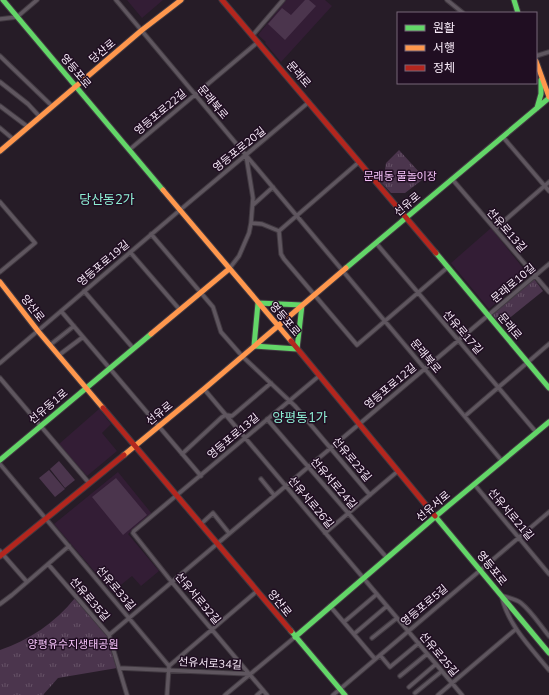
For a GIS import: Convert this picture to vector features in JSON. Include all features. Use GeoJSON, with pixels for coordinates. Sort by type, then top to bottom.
{"type":"FeatureCollection","features":[{"type":"Feature","properties":{"kind":"main road","name":"영등포로"},"geometry":{"type":"LineString","coordinates":[[3,0],[278,326],[549,653]]}},
{"type":"Feature","properties":{"kind":"main road","name":"당산로"},"geometry":{"type":"LineString","coordinates":[[0,151],[142,30],[181,0]]}},
{"type":"Feature","properties":{"kind":"main road","name":"문래로"},"geometry":{"type":"LineString","coordinates":[[222,0],[549,388]]}},
{"type":"Feature","properties":{"kind":"main road"},"geometry":{"type":"LineString","coordinates":[[514,0],[518,12]]}},
{"type":"Feature","properties":{"kind":"main road"},"geometry":{"type":"LineString","coordinates":[[537,65],[549,98]]}},
{"type":"Feature","properties":{"kind":"main road"},"geometry":{"type":"LineString","coordinates":[[536,108],[541,94],[541,75]]}},
{"type":"Feature","properties":{"kind":"main road","name":"선유로"},"geometry":{"type":"LineString","coordinates":[[1,554],[46,519],[204,389],[406,217],[549,98]]}},
{"type":"Feature","properties":{"kind":"main road","name":"선유동1로"},"geometry":{"type":"LineString","coordinates":[[0,460],[229,269]]}},
{"type":"Feature","properties":{"kind":"main road","name":"양산로"},"geometry":{"type":"LineString","coordinates":[[0,282],[38,331],[344,695]]}},
{"type":"Feature","properties":{"kind":"main road"},"geometry":{"type":"LineString","coordinates":[[258,303],[302,305],[297,349],[254,346],[258,303]]}},
{"type":"Feature","properties":{"kind":"main road","name":"선유서로"},"geometry":{"type":"LineString","coordinates":[[295,637],[436,516],[549,422]]}},
{"type":"Feature","properties":{"kind":"street"},"geometry":{"type":"LineString","coordinates":[[0,19],[17,17],[37,0]]}},
{"type":"Feature","properties":{"kind":"street","name":"문래북로"},"geometry":{"type":"LineString","coordinates":[[116,0],[502,461]]}},
{"type":"Feature","properties":{"kind":"street"},"geometry":{"type":"LineString","coordinates":[[252,36],[283,0]]}},
{"type":"Feature","properties":{"kind":"street"},"geometry":{"type":"LineString","coordinates":[[447,0],[462,12]]}},
{"type":"Feature","properties":{"kind":"street","name":"영등포로22길"},"geometry":{"type":"LineString","coordinates":[[129,150],[258,42]]}},
{"type":"Feature","properties":{"kind":"street"},"geometry":{"type":"LineString","coordinates":[[537,56],[549,52]]}},
{"type":"Feature","properties":{"kind":"street"},"geometry":{"type":"LineString","coordinates":[[0,56],[52,106]]}},
{"type":"Feature","properties":{"kind":"street"},"geometry":{"type":"LineString","coordinates":[[0,82],[28,104],[40,117]]}},
{"type":"Feature","properties":{"kind":"street","name":"영등포로20길"},"geometry":{"type":"LineString","coordinates":[[180,210],[309,102]]}},
{"type":"Feature","properties":{"kind":"street"},"geometry":{"type":"LineString","coordinates":[[0,106],[28,127]]}},
{"type":"Feature","properties":{"kind":"street"},"geometry":{"type":"LineString","coordinates":[[0,128],[13,140]]}},
{"type":"Feature","properties":{"kind":"street"},"geometry":{"type":"LineString","coordinates":[[503,137],[549,191]]}},
{"type":"Feature","properties":{"kind":"street"},"geometry":{"type":"LineString","coordinates":[[229,269],[242,250],[249,233],[251,223],[253,205],[252,189],[246,155]]}},
{"type":"Feature","properties":{"kind":"street"},"geometry":{"type":"LineString","coordinates":[[279,231],[359,162]]}},
{"type":"Feature","properties":{"kind":"street","name":"선유로13길"},"geometry":{"type":"LineString","coordinates":[[452,179],[549,292]]}},
{"type":"Feature","properties":{"kind":"street"},"geometry":{"type":"LineString","coordinates":[[495,229],[549,182]]}},
{"type":"Feature","properties":{"kind":"street"},"geometry":{"type":"LineString","coordinates":[[253,205],[273,187]]}},
{"type":"Feature","properties":{"kind":"street"},"geometry":{"type":"LineString","coordinates":[[0,202],[35,243],[0,272]]}},
{"type":"Feature","properties":{"kind":"street","name":"영등포로19길"},"geometry":{"type":"LineString","coordinates":[[0,363],[180,210]]}},
{"type":"Feature","properties":{"kind":"street"},"geometry":{"type":"LineString","coordinates":[[251,223],[262,224],[279,231]]}},
{"type":"Feature","properties":{"kind":"street"},"geometry":{"type":"LineString","coordinates":[[279,231],[281,254],[284,259],[357,345],[448,267]]}},
{"type":"Feature","properties":{"kind":"street"},"geometry":{"type":"LineString","coordinates":[[152,234],[201,292]]}},
{"type":"Feature","properties":{"kind":"street","name":"선유로17길"},"geometry":{"type":"LineString","coordinates":[[376,243],[536,432]]}},
{"type":"Feature","properties":{"kind":"street"},"geometry":{"type":"LineString","coordinates":[[130,252],[180,310]]}},
{"type":"Feature","properties":{"kind":"street","name":"문래로10길"},"geometry":{"type":"LineString","coordinates":[[488,315],[549,264]]}},
{"type":"Feature","properties":{"kind":"street"},"geometry":{"type":"LineString","coordinates":[[84,291],[134,348]]}},
{"type":"Feature","properties":{"kind":"street","name":"선유로23길"},"geometry":{"type":"LineString","coordinates":[[201,292],[215,310],[221,332],[242,356],[290,401],[331,447],[370,495]]}},
{"type":"Feature","properties":{"kind":"street"},"geometry":{"type":"LineString","coordinates":[[61,311],[201,476]]}},
{"type":"Feature","properties":{"kind":"street","name":"영등포로12길"},"geometry":{"type":"LineString","coordinates":[[109,635],[488,315]]}},
{"type":"Feature","properties":{"kind":"street"},"geometry":{"type":"LineString","coordinates":[[50,345],[74,326]]}},
{"type":"Feature","properties":{"kind":"street"},"geometry":{"type":"LineString","coordinates":[[59,355],[83,336]]}},
{"type":"Feature","properties":{"kind":"street"},"geometry":{"type":"LineString","coordinates":[[465,416],[498,386],[549,344]]}},
{"type":"Feature","properties":{"kind":"street","name":"영등포로13길"},"geometry":{"type":"LineString","coordinates":[[177,496],[319,376]]}},
{"type":"Feature","properties":{"kind":"street"},"geometry":{"type":"LineString","coordinates":[[0,378],[89,483]]}},
{"type":"Feature","properties":{"kind":"street"},"geometry":{"type":"LineString","coordinates":[[226,415],[232,416],[271,383]]}},
{"type":"Feature","properties":{"kind":"street"},"geometry":{"type":"LineString","coordinates":[[204,389],[245,438]]}},
{"type":"Feature","properties":{"kind":"street"},"geometry":{"type":"LineString","coordinates":[[182,454],[226,415]]}},
{"type":"Feature","properties":{"kind":"street","name":"선유서로24길"},"geometry":{"type":"LineString","coordinates":[[267,419],[387,558]]}},
{"type":"Feature","properties":{"kind":"street","name":"선유서로26길"},"geometry":{"type":"LineString","coordinates":[[245,438],[364,578]]}},
{"type":"Feature","properties":{"kind":"street"},"geometry":{"type":"LineString","coordinates":[[0,464],[46,519]]}},
{"type":"Feature","properties":{"kind":"street"},"geometry":{"type":"LineString","coordinates":[[325,533],[398,471]]}},
{"type":"Feature","properties":{"kind":"street"},"geometry":{"type":"LineString","coordinates":[[261,479],[274,495]]}},
{"type":"Feature","properties":{"kind":"street","name":"선유서로21길"},"geometry":{"type":"LineString","coordinates":[[474,484],[549,574]]}},
{"type":"Feature","properties":{"kind":"street","name":"선유서로32길"},"geometry":{"type":"LineString","coordinates":[[177,496],[134,531],[133,534],[267,695]]}},
{"type":"Feature","properties":{"kind":"street","name":"영등포로5길"},"geometry":{"type":"LineString","coordinates":[[333,695],[549,512]]}},
{"type":"Feature","properties":{"kind":"street"},"geometry":{"type":"LineString","coordinates":[[201,524],[213,513],[229,533]]}},
{"type":"Feature","properties":{"kind":"street","name":"선유로33길"},"geometry":{"type":"LineString","coordinates":[[46,519],[169,668]]}},
{"type":"Feature","properties":{"kind":"street"},"geometry":{"type":"LineString","coordinates":[[0,604],[69,546]]}},
{"type":"Feature","properties":{"kind":"street","name":"선유로"},"geometry":{"type":"LineString","coordinates":[[1,554],[27,582]]}},
{"type":"Feature","properties":{"kind":"street","name":"선유로35길"},"geometry":{"type":"LineString","coordinates":[[48,564],[109,635],[127,695]]}},
{"type":"Feature","properties":{"kind":"street","name":"선유로25길"},"geometry":{"type":"LineString","coordinates":[[364,578],[462,695]]}},
{"type":"Feature","properties":{"kind":"street"},"geometry":{"type":"LineString","coordinates":[[169,668],[211,629],[257,591]]}},
{"type":"Feature","properties":{"kind":"street"},"geometry":{"type":"LineString","coordinates":[[344,622],[377,594]]}},
{"type":"Feature","properties":{"kind":"street"},"geometry":{"type":"LineString","coordinates":[[502,595],[507,614],[516,629],[549,670]]}},
{"type":"Feature","properties":{"kind":"street"},"geometry":{"type":"LineString","coordinates":[[502,595],[516,600],[521,604],[549,636]]}},
{"type":"Feature","properties":{"kind":"street"},"geometry":{"type":"LineString","coordinates":[[330,606],[375,659]]}},
{"type":"Feature","properties":{"kind":"street"},"geometry":{"type":"LineString","coordinates":[[354,634],[387,606]]}},
{"type":"Feature","properties":{"kind":"street"},"geometry":{"type":"LineString","coordinates":[[372,638],[397,618]]}},
{"type":"Feature","properties":{"kind":"street"},"geometry":{"type":"LineString","coordinates":[[438,695],[516,629]]}},
{"type":"Feature","properties":{"kind":"street","name":"선유서로"},"geometry":{"type":"LineString","coordinates":[[225,695],[295,637]]}},
{"type":"Feature","properties":{"kind":"street"},"geometry":{"type":"LineString","coordinates":[[380,655],[390,667],[419,643]]}},
{"type":"Feature","properties":{"kind":"street"},"geometry":{"type":"LineString","coordinates":[[400,676],[427,654]]}},
{"type":"Feature","properties":{"kind":"street"},"geometry":{"type":"LineString","coordinates":[[409,687],[436,664]]}},
{"type":"Feature","properties":{"kind":"street","name":"선유서로34길"},"geometry":{"type":"LineString","coordinates":[[119,668],[169,668],[250,674]]}},
{"type":"Feature","properties":{"kind":"street","name":"선유서로34길"},"geometry":{"type":"LineString","coordinates":[[167,695],[169,668]]}},
{"type":"Feature","properties":{"kind":"street"},"geometry":{"type":"LineString","coordinates":[[415,693],[442,670]]}},
{"type":"Feature","properties":{"kind":"street"},"geometry":{"type":"LineString","coordinates":[[258,695],[263,690]]}},
{"type":"Feature","properties":{"kind":"shaded area"},"geometry":{"type":"Polygon","coordinates":[[[127,0],[163,0],[142,18],[127,0]]]}},
{"type":"Feature","properties":{"kind":"shaded area"},"geometry":{"type":"Polygon","coordinates":[[[286,0],[325,0],[332,6],[281,62],[265,43],[266,42],[258,35],[286,0]]]}},
{"type":"Feature","properties":{"kind":"shaded area"},"geometry":{"type":"Polygon","coordinates":[[[491,228],[527,273],[526,277],[489,309],[451,263],[491,228]]]}},
{"type":"Feature","properties":{"kind":"shaded area"},"geometry":{"type":"Polygon","coordinates":[[[99,409],[111,424],[102,433],[117,451],[87,476],[59,444],[99,409]]]}},
{"type":"Feature","properties":{"kind":"shaded area"},"geometry":{"type":"Polygon","coordinates":[[[118,472],[152,514],[128,534],[159,571],[141,586],[132,576],[112,592],[54,524],[118,472]]]}},
{"type":"Feature","properties":{"kind":"green space"},"geometry":{"type":"Polygon","coordinates":[[[305,0],[309,0],[316,6],[285,40],[268,24],[282,8],[291,15],[305,0]]]}},
{"type":"Feature","properties":{"kind":"green space","name":"문래동 물놀이장"},"geometry":{"type":"Polygon","coordinates":[[[399,150],[420,173],[422,180],[405,193],[391,193],[380,181],[384,176],[386,163],[399,150]]]}},
{"type":"Feature","properties":{"kind":"green space"},"geometry":{"type":"Polygon","coordinates":[[[534,279],[543,291],[501,325],[491,314],[534,279]]]}},
{"type":"Feature","properties":{"kind":"green space"},"geometry":{"type":"Polygon","coordinates":[[[59,461],[75,480],[65,488],[50,469],[59,461]]]}},
{"type":"Feature","properties":{"kind":"green space"},"geometry":{"type":"Polygon","coordinates":[[[49,470],[65,489],[55,497],[39,478],[49,470]]]}},
{"type":"Feature","properties":{"kind":"green space"},"geometry":{"type":"Polygon","coordinates":[[[116,478],[147,515],[123,535],[92,497],[116,478]]]}},
{"type":"Feature","properties":{"kind":"green space","name":"양평유수지생태공원"},"geometry":{"type":"Polygon","coordinates":[[[75,598],[107,636],[117,668],[58,678],[43,695],[0,695],[0,650],[11,646],[41,630],[59,615],[75,598]]]}},
{"type":"Feature","properties":{"kind":"traffic: fast"},"geometry":{"type":"LineString","coordinates":[[3,0],[163,190]]}},
{"type":"Feature","properties":{"kind":"traffic: fast"},"geometry":{"type":"LineString","coordinates":[[514,0],[518,12]]}},
{"type":"Feature","properties":{"kind":"traffic: fast"},"geometry":{"type":"LineString","coordinates":[[537,108],[541,94],[541,80]]}},
{"type":"Feature","properties":{"kind":"traffic: fast"},"geometry":{"type":"LineString","coordinates":[[346,268],[549,98]]}},
{"type":"Feature","properties":{"kind":"traffic: fast"},"geometry":{"type":"LineString","coordinates":[[436,253],[549,388]]}},
{"type":"Feature","properties":{"kind":"traffic: fast"},"geometry":{"type":"LineString","coordinates":[[258,303],[302,305],[297,349],[254,346],[258,303]]}},
{"type":"Feature","properties":{"kind":"traffic: fast"},"geometry":{"type":"LineString","coordinates":[[0,460],[151,334]]}},
{"type":"Feature","properties":{"kind":"traffic: fast"},"geometry":{"type":"LineString","coordinates":[[295,637],[436,516],[549,422]]}},
{"type":"Feature","properties":{"kind":"traffic: fast"},"geometry":{"type":"LineString","coordinates":[[435,516],[549,653]]}},
{"type":"Feature","properties":{"kind":"traffic: fast"},"geometry":{"type":"LineString","coordinates":[[291,631],[345,695]]}},
{"type":"Feature","properties":{"kind":"traffic: slow"},"geometry":{"type":"LineString","coordinates":[[0,151],[142,30],[181,0]]}},
{"type":"Feature","properties":{"kind":"traffic: slow"},"geometry":{"type":"LineString","coordinates":[[537,64],[549,97]]}},
{"type":"Feature","properties":{"kind":"traffic: slow"},"geometry":{"type":"LineString","coordinates":[[163,190],[291,341]]}},
{"type":"Feature","properties":{"kind":"traffic: slow"},"geometry":{"type":"LineString","coordinates":[[124,455],[346,268]]}},
{"type":"Feature","properties":{"kind":"traffic: slow"},"geometry":{"type":"LineString","coordinates":[[151,334],[229,269]]}},
{"type":"Feature","properties":{"kind":"traffic: slow"},"geometry":{"type":"LineString","coordinates":[[0,282],[38,331],[103,408]]}},
{"type":"Feature","properties":{"kind":"traffic: jam"},"geometry":{"type":"LineString","coordinates":[[222,0],[436,253]]}},
{"type":"Feature","properties":{"kind":"traffic: jam"},"geometry":{"type":"LineString","coordinates":[[291,341],[435,516]]}},
{"type":"Feature","properties":{"kind":"traffic: jam"},"geometry":{"type":"LineString","coordinates":[[103,408],[291,631]]}},
{"type":"Feature","properties":{"kind":"traffic: jam"},"geometry":{"type":"LineString","coordinates":[[0,556],[124,455]]}},
{"type":"Feature","properties":{"kind":"district","name":"당산동2가"},"geometry":{"type":"Point","coordinates":[107,199]}},
{"type":"Feature","properties":{"kind":"district","name":"양평동1가"},"geometry":{"type":"Point","coordinates":[300,417]}}]}
